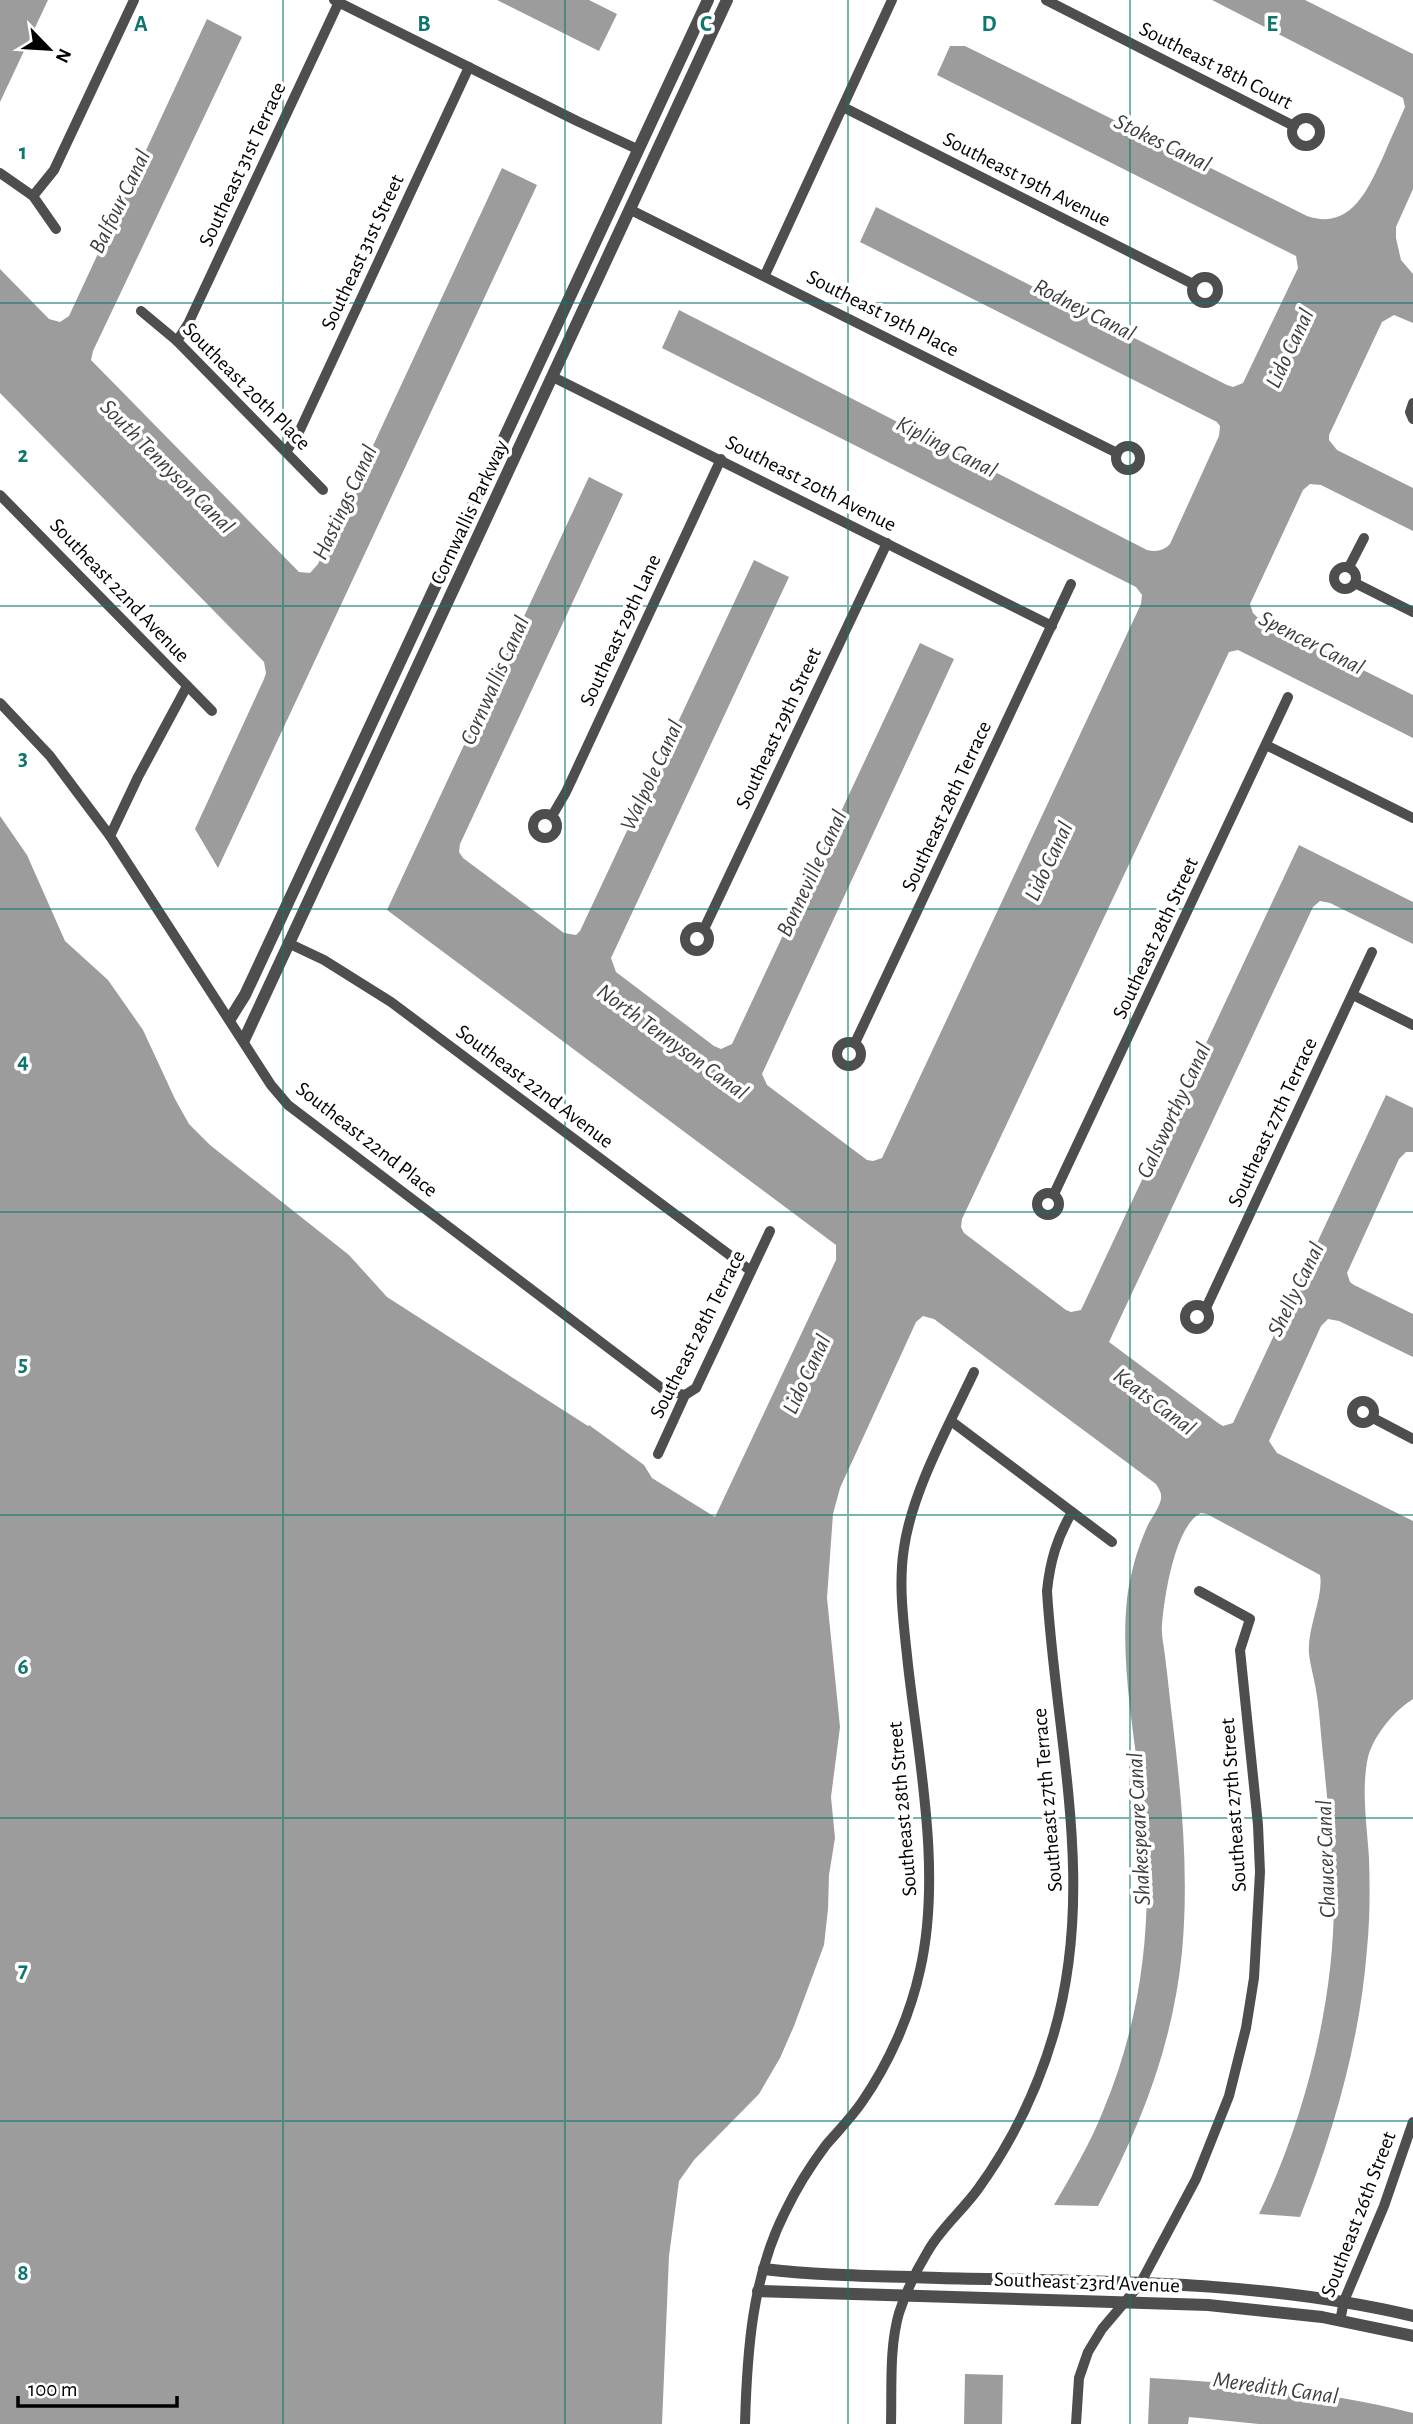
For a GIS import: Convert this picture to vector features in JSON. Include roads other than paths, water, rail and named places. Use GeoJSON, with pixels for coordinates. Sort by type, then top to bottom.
{"type":"FeatureCollection","features":[{"type":"Feature","properties":{"kind":"street"},"geometry":{"type":"LineString","coordinates":[[33,196],[54,170],[134,0]]}},
{"type":"Feature","properties":{"kind":"street","name":"Cornwallis Parkway"},"geometry":{"type":"LineString","coordinates":[[230,1019],[245,995],[708,0]]}},
{"type":"Feature","properties":{"kind":"street","name":"Cornwallis Parkway"},"geometry":{"type":"LineString","coordinates":[[244,1040],[727,0]]}},
{"type":"Feature","properties":{"kind":"street"},"geometry":{"type":"LineString","coordinates":[[765,275],[892,0]]}},
{"type":"Feature","properties":{"kind":"street","name":"Southeast 18th Court"},"geometry":{"type":"LineString","coordinates":[[1046,0],[1294,125]]}},
{"type":"Feature","properties":{"kind":"street"},"geometry":{"type":"LineString","coordinates":[[337,1],[655,157]]}},
{"type":"Feature","properties":{"kind":"street","name":"Southeast 31st Terrace"},"geometry":{"type":"LineString","coordinates":[[177,341],[194,312],[337,1]]}},
{"type":"Feature","properties":{"kind":"street","name":"Southeast 31st Street"},"geometry":{"type":"LineString","coordinates":[[286,452],[299,432],[469,67]]}},
{"type":"Feature","properties":{"kind":"street","name":"Southeast 19th Avenue"},"geometry":{"type":"LineString","coordinates":[[843,107],[1194,284]]}},
{"type":"Feature","properties":{"kind":"street"},"geometry":{"type":"LineString","coordinates":[[0,173],[33,196],[57,229]]}},
{"type":"Feature","properties":{"kind":"street"},"geometry":{"type":"LineString","coordinates":[[613,202],[631,210]]}},
{"type":"Feature","properties":{"kind":"street","name":"Southeast 19th Place"},"geometry":{"type":"LineString","coordinates":[[631,210],[1117,453]]}},
{"type":"Feature","properties":{"kind":"street","name":"Southeast 20th Place"},"geometry":{"type":"LineString","coordinates":[[141,312],[177,341],[323,489]]}},
{"type":"Feature","properties":{"kind":"street"},"geometry":{"type":"LineString","coordinates":[[536,369],[553,377]]}},
{"type":"Feature","properties":{"kind":"street","name":"Southeast 20th Avenue"},"geometry":{"type":"LineString","coordinates":[[553,377],[1052,626]]}},
{"type":"Feature","properties":{"kind":"street"},"geometry":{"type":"LineString","coordinates":[[1413,404],[1410,412],[1413,419]]}},
{"type":"Feature","properties":{"kind":"street","name":"Southeast 29th Lane"},"geometry":{"type":"LineString","coordinates":[[552,816],[566,792],[721,459]]}},
{"type":"Feature","properties":{"kind":"street","name":"Southeast 22nd Avenue"},"geometry":{"type":"LineString","coordinates":[[0,495],[212,710]]}},
{"type":"Feature","properties":{"kind":"street"},"geometry":{"type":"LineString","coordinates":[[1349,567],[1364,538]]}},
{"type":"Feature","properties":{"kind":"street","name":"Southeast 29th Street"},"geometry":{"type":"LineString","coordinates":[[704,929],[887,543]]}},
{"type":"Feature","properties":{"kind":"street"},"geometry":{"type":"LineString","coordinates":[[1342,566],[1349,567],[1356,576],[1355,583],[1346,589],[1338,587],[1334,581],[1336,570],[1342,566]]}},
{"type":"Feature","properties":{"kind":"street"},"geometry":{"type":"LineString","coordinates":[[1355,583],[1413,612]]}},
{"type":"Feature","properties":{"kind":"street","name":"Southeast 28th Terrace"},"geometry":{"type":"LineString","coordinates":[[855,1043],[1071,584]]}},
{"type":"Feature","properties":{"kind":"street"},"geometry":{"type":"LineString","coordinates":[[414,630],[431,638]]}},
{"type":"Feature","properties":{"kind":"street"},"geometry":{"type":"LineString","coordinates":[[110,836],[187,686]]}},
{"type":"Feature","properties":{"kind":"street","name":"Southeast 28th Street"},"geometry":{"type":"LineString","coordinates":[[1054,1194],[1288,697]]}},
{"type":"Feature","properties":{"kind":"street","name":"Southeast 22nd Place"},"geometry":{"type":"LineString","coordinates":[[0,703],[50,756],[110,836],[279,1095],[306,1120],[664,1390],[685,1395]]}},
{"type":"Feature","properties":{"kind":"street"},"geometry":{"type":"LineString","coordinates":[[1266,745],[1413,818]]}},
{"type":"Feature","properties":{"kind":"street","name":"Southeast 22nd Avenue"},"geometry":{"type":"LineString","coordinates":[[288,943],[324,960],[391,1002],[751,1271]]}},
{"type":"Feature","properties":{"kind":"street","name":"Southeast 27th Terrace"},"geometry":{"type":"LineString","coordinates":[[1206,1308],[1373,952]]}},
{"type":"Feature","properties":{"kind":"street"},"geometry":{"type":"LineString","coordinates":[[1353,995],[1413,1025]]}},
{"type":"Feature","properties":{"kind":"street","name":"Southeast 28th Terrace"},"geometry":{"type":"LineString","coordinates":[[658,1454],[685,1395],[696,1388],[770,1231]]}},
{"type":"Feature","properties":{"kind":"street","name":"Southeast 28th Street"},"geometry":{"type":"LineString","coordinates":[[745,2424],[749,2337],[771,2246],[786,2208],[819,2155],[861,2104],[889,2055],[920,1972],[929,1920],[930,1884],[904,1624],[902,1564],[906,1536],[916,1502],[974,1372]]}},
{"type":"Feature","properties":{"kind":"street"},"geometry":{"type":"LineString","coordinates":[[1373,1418],[1413,1438]]}},
{"type":"Feature","properties":{"kind":"street"},"geometry":{"type":"LineString","coordinates":[[951,1421],[1112,1542]]}},
{"type":"Feature","properties":{"kind":"street","name":"Southeast 27th Terrace"},"geometry":{"type":"LineString","coordinates":[[891,2424],[892,2369],[897,2328],[906,2296],[929,2249],[980,2186],[1018,2123],[1043,2066],[1065,1986],[1074,1914],[1074,1855],[1047,1591],[1057,1540],[1072,1512]]}},
{"type":"Feature","properties":{"kind":"street","name":"Southeast 27th Street"},"geometry":{"type":"LineString","coordinates":[[1076,2424],[1082,2365],[1095,2340],[1140,2284],[1196,2179],[1225,2108],[1246,2028],[1254,1978],[1258,1926],[1259,1841],[1240,1650],[1250,1619],[1199,1591]]}},
{"type":"Feature","properties":{"kind":"street","name":"Southeast 26th Street"},"geometry":{"type":"LineString","coordinates":[[1340,2321],[1344,2301],[1384,2206],[1413,2122]]}},
{"type":"Feature","properties":{"kind":"street","name":"Southeast 23rd Avenue"},"geometry":{"type":"LineString","coordinates":[[764,2269],[1263,2290],[1344,2301],[1413,2316]]}},
{"type":"Feature","properties":{"kind":"street","name":"Southeast 23rd Avenue"},"geometry":{"type":"LineString","coordinates":[[758,2291],[1265,2309],[1413,2336]]}},
{"type":"Feature","properties":{"kind":"water"},"geometry":{"type":"Polygon","coordinates":[[[0,0],[48,0],[0,102],[0,0]]]}},
{"type":"Feature","properties":{"kind":"water"},"geometry":{"type":"Polygon","coordinates":[[[497,0],[589,0],[617,14],[599,51],[497,0]]]}},
{"type":"Feature","properties":{"kind":"water"},"geometry":{"type":"Polygon","coordinates":[[[1212,0],[1305,0],[1413,54],[1413,189],[1396,227],[1396,238],[1401,260],[1413,274],[1413,323],[1394,315],[1382,322],[1329,440],[1337,450],[1413,488],[1413,531],[1321,485],[1310,484],[1303,490],[1250,604],[1257,617],[1413,695],[1413,738],[1238,650],[1229,652],[962,1219],[961,1227],[964,1233],[1066,1310],[1081,1310],[1299,845],[1413,902],[1413,944],[1330,903],[1320,901],[1313,907],[1109,1342],[1218,1423],[1223,1426],[1233,1423],[1386,1095],[1413,1108],[1413,1152],[1406,1152],[1399,1159],[1347,1273],[1354,1285],[1413,1314],[1413,1357],[1339,1321],[1328,1319],[1321,1326],[1269,1441],[1277,1453],[1413,1521],[1413,1699],[1386,1724],[1368,1757],[1365,1795],[1369,1904],[1364,1983],[1344,2085],[1324,2152],[1300,2217],[1259,2214],[1277,2175],[1306,2090],[1326,2001],[1331,1956],[1334,1912],[1332,1856],[1319,1708],[1309,1653],[1310,1633],[1320,1593],[1320,1575],[1207,1514],[1201,1513],[1192,1520],[1184,1532],[1172,1563],[1162,1629],[1184,1838],[1184,1924],[1178,1986],[1153,2084],[1128,2146],[1098,2206],[1054,2205],[1092,2135],[1116,2078],[1140,1976],[1145,1942],[1147,1871],[1128,1687],[1125,1628],[1134,1562],[1161,1495],[1156,1484],[934,1319],[923,1316],[916,1322],[840,1488],[833,1514],[827,1598],[840,1727],[831,1797],[835,1838],[829,1875],[824,1945],[794,2026],[780,2058],[759,2094],[694,2160],[679,2181],[669,2256],[662,2424],[0,2424],[0,816],[27,855],[65,941],[108,980],[143,1030],[189,1124],[210,1145],[349,1255],[387,1297],[589,1425],[644,1465],[652,1478],[715,1517],[836,1260],[836,1245],[387,910],[589,477],[623,494],[460,844],[459,852],[463,858],[564,933],[576,935],[754,560],[789,577],[611,958],[616,972],[714,1046],[721,1049],[732,1044],[920,643],[954,659],[762,1074],[767,1085],[867,1160],[882,1158],[1141,604],[1142,595],[1136,587],[662,348],[679,310],[1147,550],[1165,548],[1170,544],[1219,436],[1220,426],[1217,422],[860,242],[876,207],[1227,385],[1233,387],[1243,383],[1298,268],[1296,256],[937,75],[950,46],[965,46],[1307,216],[1335,218],[1346,212],[1364,194],[1377,169],[1405,107],[1403,98],[1212,0]]]}},
{"type":"Feature","properties":{"kind":"water","name":"South Tennyson Canal"},"geometry":{"type":"Polygon","coordinates":[[[207,19],[242,37],[91,360],[299,572],[310,573],[318,564],[502,168],[537,185],[218,868],[195,829],[264,679],[264,662],[0,393],[0,269],[49,319],[60,322],[69,316],[207,19]]]}},
{"type":"Feature","properties":{"kind":"water"},"geometry":{"type":"Polygon","coordinates":[[[965,2374],[1003,2375],[1002,2424],[964,2424],[965,2374]]]}},
{"type":"Feature","properties":{"kind":"water"},"geometry":{"type":"Polygon","coordinates":[[[1150,2378],[1249,2385],[1348,2399],[1413,2413],[1413,2424],[1259,2424],[1189,2417],[1188,2424],[1148,2424],[1150,2378]]]}},
{"type":"Feature","properties":{"kind":"water label","name":"Stokes Canal"},"geometry":{"type":"Point","coordinates":[1163,142]}},
{"type":"Feature","properties":{"kind":"water label","name":"Balfour Canal"},"geometry":{"type":"Point","coordinates":[119,201]}},
{"type":"Feature","properties":{"kind":"water label","name":"Rodney Canal"},"geometry":{"type":"Point","coordinates":[1085,309]}},
{"type":"Feature","properties":{"kind":"water label","name":"Lido Canal"},"geometry":{"type":"Point","coordinates":[1289,348]}},
{"type":"Feature","properties":{"kind":"water label","name":"Kipling Canal"},"geometry":{"type":"Point","coordinates":[947,446]}},
{"type":"Feature","properties":{"kind":"water label","name":"Hastings Canal"},"geometry":{"type":"Point","coordinates":[344,502]}},
{"type":"Feature","properties":{"kind":"water label","name":"Spencer Canal"},"geometry":{"type":"Point","coordinates":[1312,642]}},
{"type":"Feature","properties":{"kind":"water label","name":"Cornwallis Canal"},"geometry":{"type":"Point","coordinates":[494,680]}},
{"type":"Feature","properties":{"kind":"water label","name":"Walpole Canal"},"geometry":{"type":"Point","coordinates":[651,775]}},
{"type":"Feature","properties":{"kind":"water label","name":"Lido Canal"},"geometry":{"type":"Point","coordinates":[1048,861]}},
{"type":"Feature","properties":{"kind":"water label","name":"Bonneville Canal"},"geometry":{"type":"Point","coordinates":[811,873]}},
{"type":"Feature","properties":{"kind":"water label","name":"North Tennyson Canal"},"geometry":{"type":"Point","coordinates":[673,1041]}},
{"type":"Feature","properties":{"kind":"water label","name":"Galsworthy Canal"},"geometry":{"type":"Point","coordinates":[1173,1110]}},
{"type":"Feature","properties":{"kind":"water label","name":"Shelly Canal"},"geometry":{"type":"Point","coordinates":[1295,1289]}},
{"type":"Feature","properties":{"kind":"water label","name":"Lido Canal"},"geometry":{"type":"Point","coordinates":[806,1374]}},
{"type":"Feature","properties":{"kind":"water label","name":"Keats Canal"},"geometry":{"type":"Point","coordinates":[1155,1401]}},
{"type":"Feature","properties":{"kind":"water label","name":"Shakespeare Canal"},"geometry":{"type":"Point","coordinates":[1138,1829]}},
{"type":"Feature","properties":{"kind":"water label","name":"Chaucer Canal"},"geometry":{"type":"Point","coordinates":[1325,1859]}},
{"type":"Feature","properties":{"kind":"water label","name":"Meredith Canal"},"geometry":{"type":"Point","coordinates":[1276,2387]}}]}
